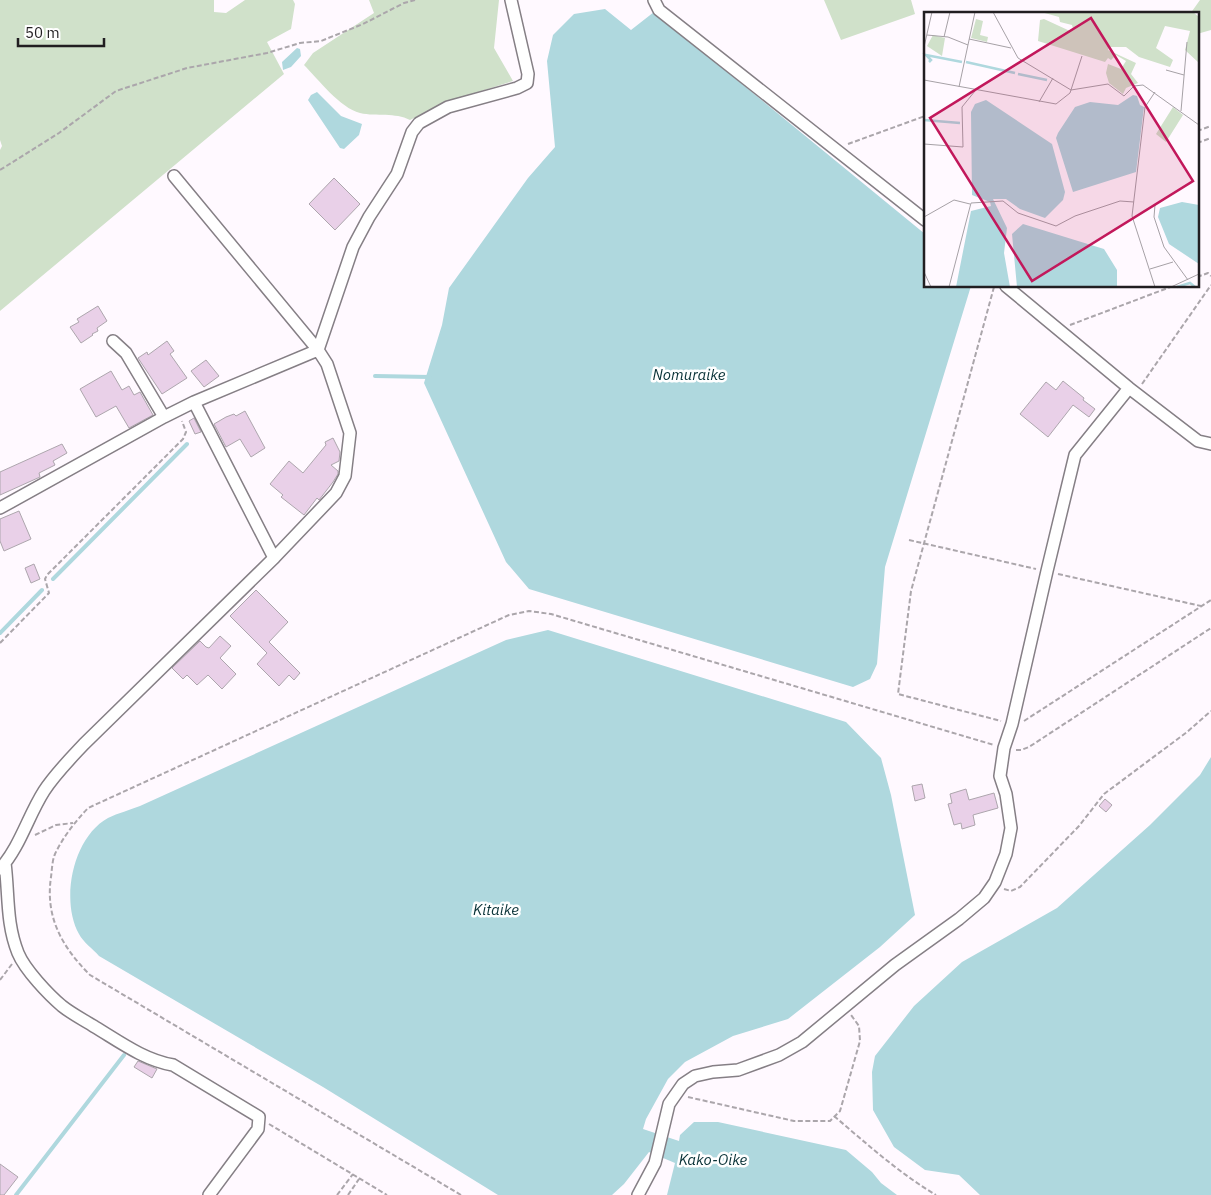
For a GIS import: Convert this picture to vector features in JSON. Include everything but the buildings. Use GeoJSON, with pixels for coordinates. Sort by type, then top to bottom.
{"type":"FeatureCollection","features":[{"type":"Feature","properties":{"kind":"street"},"geometry":{"type":"LineString","coordinates":[[0,508],[194,402],[318,350],[352,247],[397,174],[412,132],[419,123],[448,107],[517,88],[527,83],[528,74],[511,0]]}},
{"type":"Feature","properties":{"kind":"street"},"geometry":{"type":"LineString","coordinates":[[654,0],[659,10],[924,219]]}},
{"type":"Feature","properties":{"kind":"street"},"geometry":{"type":"LineString","coordinates":[[174,176],[318,350],[327,364],[350,433],[345,476],[336,493],[274,558],[84,744],[54,777],[43,792],[3,866],[8,920],[19,955],[62,1006],[133,1051],[157,1062],[173,1065],[259,1117],[258,1129],[209,1195]]}},
{"type":"Feature","properties":{"kind":"street"},"geometry":{"type":"LineString","coordinates":[[1008,288],[1132,391],[1198,441],[1211,444]]}},
{"type":"Feature","properties":{"kind":"street"},"geometry":{"type":"LineString","coordinates":[[113,341],[126,353],[164,417]]}},
{"type":"Feature","properties":{"kind":"street"},"geometry":{"type":"LineString","coordinates":[[638,1195],[655,1163],[669,1104],[683,1084],[695,1076],[738,1070],[780,1055],[802,1042],[895,965],[959,919],[984,898],[995,882],[1006,854],[1011,828],[1006,794],[1000,776],[1004,748],[1012,724],[1075,455],[1132,391]]}},
{"type":"Feature","properties":{"kind":"street"},"geometry":{"type":"LineString","coordinates":[[194,402],[274,558]]}},
{"type":"Feature","properties":{"kind":"path"},"geometry":{"type":"LineString","coordinates":[[0,170],[59,133],[116,91],[187,68],[266,53],[300,43],[321,41],[363,24],[404,3],[416,0]]}},
{"type":"Feature","properties":{"kind":"path"},"geometry":{"type":"LineString","coordinates":[[837,150],[850,143],[924,116]]}},
{"type":"Feature","properties":{"kind":"path"},"geometry":{"type":"LineString","coordinates":[[1198,131],[1211,126]]}},
{"type":"Feature","properties":{"kind":"path"},"geometry":{"type":"LineString","coordinates":[[1198,143],[1211,138]]}},
{"type":"Feature","properties":{"kind":"path"},"geometry":{"type":"LineString","coordinates":[[1198,277],[1208,273],[1211,276]]}},
{"type":"Feature","properties":{"kind":"path"},"geometry":{"type":"LineString","coordinates":[[1132,391],[1211,285]]}},
{"type":"Feature","properties":{"kind":"path"},"geometry":{"type":"LineString","coordinates":[[994,288],[911,591],[898,694],[1012,724],[1020,723],[1045,709],[1211,600]]}},
{"type":"Feature","properties":{"kind":"path"},"geometry":{"type":"LineString","coordinates":[[1058,329],[1168,288]]}},
{"type":"Feature","properties":{"kind":"path"},"geometry":{"type":"LineString","coordinates":[[0,643],[49,594],[45,579],[46,575],[183,439],[186,427],[176,411]]}},
{"type":"Feature","properties":{"kind":"path"},"geometry":{"type":"LineString","coordinates":[[460,1195],[90,975],[79,964],[62,941],[53,917],[48,894],[54,856],[74,823],[88,808],[500,619],[529,611],[551,614],[1004,748],[1021,750],[1029,747],[1211,628]]}},
{"type":"Feature","properties":{"kind":"path"},"geometry":{"type":"LineString","coordinates":[[995,882],[1000,888],[1011,891],[1020,887],[1079,826],[1104,794],[1187,732],[1211,711]]}},
{"type":"Feature","properties":{"kind":"path"},"geometry":{"type":"LineString","coordinates":[[34,835],[56,825],[74,823]]}},
{"type":"Feature","properties":{"kind":"path"},"geometry":{"type":"LineString","coordinates":[[0,980],[19,955]]}},
{"type":"Feature","properties":{"kind":"path"},"geometry":{"type":"LineString","coordinates":[[676,1093],[794,1121],[830,1121],[840,1111],[860,1041],[859,1026],[844,1006]]}},
{"type":"Feature","properties":{"kind":"path"},"geometry":{"type":"LineString","coordinates":[[834,1116],[918,1185],[936,1195]]}},
{"type":"Feature","properties":{"kind":"path"},"geometry":{"type":"LineString","coordinates":[[260,1122],[269,1124],[387,1195]]}},
{"type":"Feature","properties":{"kind":"path"},"geometry":{"type":"LineString","coordinates":[[337,1195],[353,1174]]}},
{"type":"Feature","properties":{"kind":"path"},"geometry":{"type":"LineString","coordinates":[[348,1195],[359,1179]]}},
{"type":"Feature","properties":{"kind":"green space"},"geometry":{"type":"Polygon","coordinates":[[[0,0],[214,0],[214,12],[226,13],[245,0],[293,0],[295,4],[291,29],[267,42],[284,74],[0,311],[0,150],[2,146],[0,140],[0,0]]]}},
{"type":"Feature","properties":{"kind":"green space"},"geometry":{"type":"Polygon","coordinates":[[[369,0],[499,0],[494,48],[513,81],[443,103],[410,120],[398,116],[366,114],[352,110],[337,99],[304,65],[313,53],[374,13],[369,0]]]}},
{"type":"Feature","properties":{"kind":"green space"},"geometry":{"type":"Polygon","coordinates":[[[824,0],[911,0],[915,14],[841,40],[824,0]]]}},
{"type":"Feature","properties":{"kind":"green space"},"geometry":{"type":"Polygon","coordinates":[[[1200,0],[1211,0],[1211,30],[1198,34],[1198,12],[1191,12],[1200,0]]]}},
{"type":"Feature","properties":{"kind":"water","name":"Nomuraike"},"geometry":{"type":"Polygon","coordinates":[[[605,9],[631,30],[654,12],[924,233],[924,288],[970,288],[885,567],[877,664],[870,679],[853,687],[529,589],[506,562],[424,383],[442,325],[449,288],[528,178],[555,147],[547,61],[553,35],[574,14],[605,9]]]}},
{"type":"Feature","properties":{"kind":"water"},"geometry":{"type":"Polygon","coordinates":[[[297,48],[300,49],[301,56],[291,67],[283,70],[282,62],[297,48]]]}},
{"type":"Feature","properties":{"kind":"water"},"geometry":{"type":"Polygon","coordinates":[[[317,92],[341,116],[362,124],[359,135],[344,149],[340,148],[308,100],[311,95],[317,92]]]}},
{"type":"Feature","properties":{"kind":"water","name":"Kitaike"},"geometry":{"type":"Polygon","coordinates":[[[548,630],[846,722],[881,758],[891,795],[915,915],[880,947],[788,1019],[733,1036],[685,1062],[668,1079],[646,1119],[643,1129],[679,1141],[680,1135],[694,1122],[718,1122],[846,1150],[872,1172],[881,1183],[897,1195],[667,1195],[675,1163],[649,1152],[624,1184],[612,1195],[498,1195],[323,1087],[99,956],[79,934],[73,920],[71,904],[73,870],[78,854],[86,839],[96,827],[108,818],[140,806],[506,640],[548,630]]]}},
{"type":"Feature","properties":{"kind":"water"},"geometry":{"type":"Polygon","coordinates":[[[1211,757],[1211,1195],[980,1195],[959,1175],[925,1170],[894,1147],[873,1110],[872,1072],[875,1056],[914,1006],[962,962],[1057,908],[1150,825],[1200,775],[1211,757]]]}},
{"type":"Feature","properties":{"kind":"waterway"},"geometry":{"type":"LineString","coordinates":[[375,376],[430,377]]}},
{"type":"Feature","properties":{"kind":"waterway"},"geometry":{"type":"LineString","coordinates":[[53,579],[187,444]]}},
{"type":"Feature","properties":{"kind":"waterway"},"geometry":{"type":"LineString","coordinates":[[0,633],[42,590]]}},
{"type":"Feature","properties":{"kind":"waterway"},"geometry":{"type":"LineString","coordinates":[[16,1195],[124,1055]]}},
{"type":"Feature","properties":{"kind":"water label","name":"Kako-Oike"},"geometry":{"type":"Point","coordinates":[713,1159]}}]}
